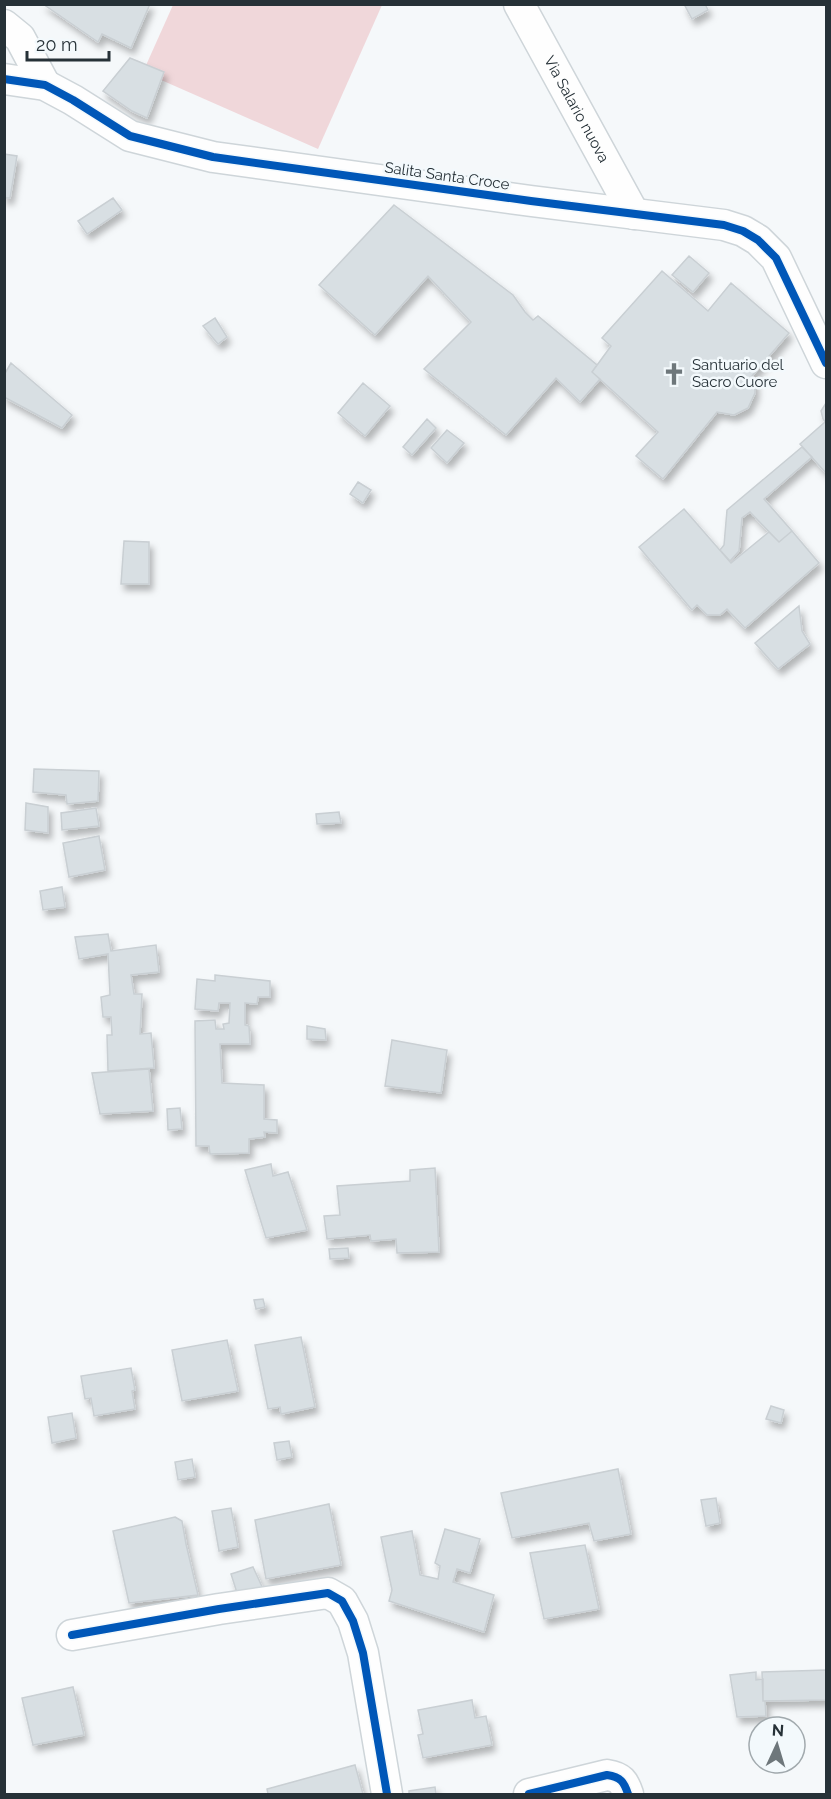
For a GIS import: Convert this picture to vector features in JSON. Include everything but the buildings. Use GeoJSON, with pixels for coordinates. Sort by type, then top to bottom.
{"type":"FeatureCollection","features":[{"type":"Feature","properties":{"kind":"street","name":"Via Salario nuova"},"geometry":{"type":"LineString","coordinates":[[519,4],[634,214]]}},
{"type":"Feature","properties":{"kind":"street"},"geometry":{"type":"LineString","coordinates":[[4,25],[20,38],[45,85]]}},
{"type":"Feature","properties":{"kind":"street","name":"Salita Santa Croce"},"geometry":{"type":"LineString","coordinates":[[4,78],[45,85],[74,100],[130,136],[213,157],[724,225],[743,231],[758,240],[776,258],[826,363]]}},
{"type":"Feature","properties":{"kind":"street"},"geometry":{"type":"LineString","coordinates":[[72,1635],[219,1609],[328,1593],[342,1601],[353,1621],[363,1653],[387,1794]]}},
{"type":"Feature","properties":{"kind":"street"},"geometry":{"type":"LineString","coordinates":[[530,1794],[607,1775],[617,1776],[625,1783],[628,1794]]}},
{"type":"Feature","properties":{"kind":"shaded area"},"geometry":{"type":"Polygon","coordinates":[[[173,5],[382,5],[318,149],[143,72],[173,5]]]}},
{"type":"Feature","properties":{"kind":"cycle path"},"geometry":{"type":"LineString","coordinates":[[4,79],[45,85],[130,136],[213,157],[724,225],[743,231],[758,240],[776,258],[826,363]]}},
{"type":"Feature","properties":{"kind":"cycle path"},"geometry":{"type":"LineString","coordinates":[[72,1635],[219,1609],[328,1593],[342,1601],[353,1621],[363,1653],[387,1794]]}},
{"type":"Feature","properties":{"kind":"cycle path"},"geometry":{"type":"LineString","coordinates":[[529,1794],[607,1775],[621,1781],[628,1794]]}},
{"type":"Feature","properties":{"kind":"place","name":"Santuario del Sacro Cuore"},"geometry":{"type":"Point","coordinates":[674,374]}}]}
